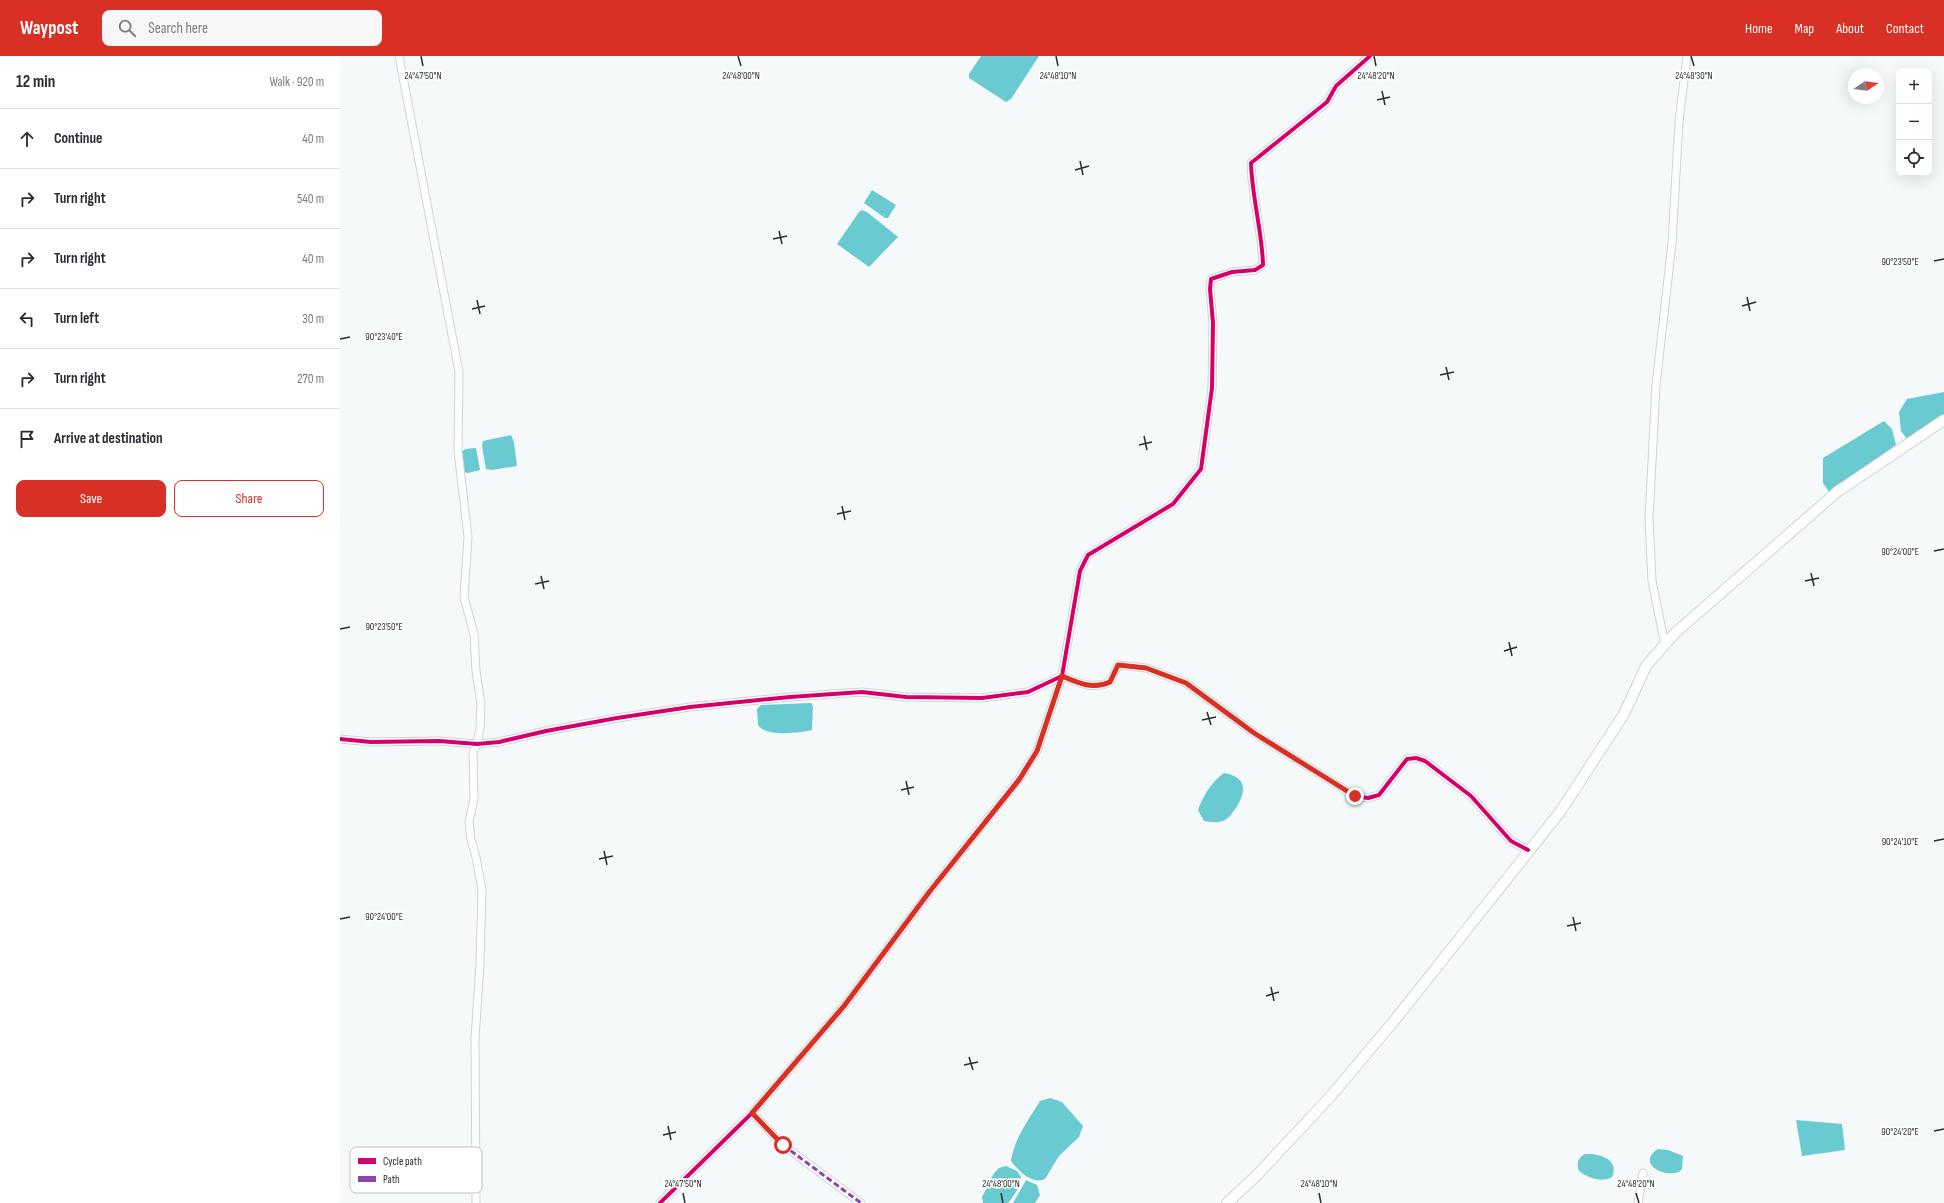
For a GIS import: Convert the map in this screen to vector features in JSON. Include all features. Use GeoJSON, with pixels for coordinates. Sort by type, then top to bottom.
{"type":"FeatureCollection","features":[{"type":"Feature","properties":{"kind":"street"},"geometry":{"type":"LineString","coordinates":[[399,56],[459,372],[458,451],[468,537],[464,597],[474,634],[476,671],[481,704],[477,744],[473,752],[474,799],[470,822],[471,840],[476,857],[482,890],[480,963],[475,1039],[476,1147]]}},
{"type":"Feature","properties":{"kind":"street"},"geometry":{"type":"LineString","coordinates":[[660,1203],[752,1113],[844,1006],[930,891],[1019,780],[1037,751],[1062,676],[1080,570],[1088,554],[1173,504],[1201,469],[1212,388],[1213,323],[1210,289],[1211,279],[1232,272],[1255,270],[1263,264],[1262,242],[1258,229],[1252,188],[1251,163],[1327,102],[1336,86],[1370,56]]}},
{"type":"Feature","properties":{"kind":"street"},"geometry":{"type":"LineString","coordinates":[[1665,645],[1652,581],[1649,519],[1657,377],[1672,243],[1679,121],[1687,56]]}},
{"type":"Feature","properties":{"kind":"street"},"geometry":{"type":"LineString","coordinates":[[1227,1203],[1257,1175],[1340,1085],[1394,1021],[1528,850],[1560,812],[1624,714],[1646,666],[1675,633],[1837,492],[1944,420]]}},
{"type":"Feature","properties":{"kind":"street"},"geometry":{"type":"LineString","coordinates":[[340,739],[371,742],[439,741],[477,744],[499,742],[546,731],[617,718],[690,707],[790,696],[862,692],[906,697],[990,697],[1028,692],[1062,676],[1090,686],[1102,686],[1110,682],[1118,665],[1146,668],[1186,683],[1254,733],[1355,796],[1368,798],[1379,795],[1407,759],[1416,758],[1425,761],[1471,796],[1511,841],[1528,850]]}},
{"type":"Feature","properties":{"kind":"street"},"geometry":{"type":"LineString","coordinates":[[752,1113],[783,1145],[861,1203]]}},
{"type":"Feature","properties":{"kind":"street"},"geometry":{"type":"LineString","coordinates":[[1638,1203],[1643,1173]]}},
{"type":"Feature","properties":{"kind":"street"},"geometry":{"type":"LineString","coordinates":[[476,1193],[476,1203]]}},
{"type":"Feature","properties":{"kind":"water"},"geometry":{"type":"Polygon","coordinates":[[[981,56],[1039,56],[1011,99],[1006,102],[969,78],[969,74],[981,56]]]}},
{"type":"Feature","properties":{"kind":"water"},"geometry":{"type":"Polygon","coordinates":[[[872,190],[896,205],[888,218],[885,218],[864,203],[872,190]]]}},
{"type":"Feature","properties":{"kind":"water"},"geometry":{"type":"Polygon","coordinates":[[[862,210],[867,212],[898,237],[869,267],[837,244],[859,212],[862,210]]]}},
{"type":"Feature","properties":{"kind":"water"},"geometry":{"type":"Polygon","coordinates":[[[1944,392],[1944,415],[1907,439],[1901,431],[1899,412],[1907,399],[1944,392]]]}},
{"type":"Feature","properties":{"kind":"water"},"geometry":{"type":"Polygon","coordinates":[[[1884,421],[1892,429],[1896,445],[1829,492],[1823,483],[1823,458],[1884,421]]]}},
{"type":"Feature","properties":{"kind":"water"},"geometry":{"type":"Polygon","coordinates":[[[511,435],[514,442],[517,466],[492,470],[486,469],[482,446],[483,441],[511,435]]]}},
{"type":"Feature","properties":{"kind":"water"},"geometry":{"type":"Polygon","coordinates":[[[476,448],[480,470],[468,473],[464,472],[462,451],[476,448]]]}},
{"type":"Feature","properties":{"kind":"water"},"geometry":{"type":"Polygon","coordinates":[[[811,703],[813,706],[812,730],[791,733],[775,733],[762,729],[758,725],[757,709],[761,705],[811,703]]]}},
{"type":"Feature","properties":{"kind":"water"},"geometry":{"type":"Polygon","coordinates":[[[1224,773],[1232,775],[1241,781],[1243,791],[1240,802],[1232,814],[1225,820],[1220,822],[1204,821],[1198,810],[1200,805],[1212,785],[1224,773]]]}},
{"type":"Feature","properties":{"kind":"water"},"geometry":{"type":"Polygon","coordinates":[[[1050,1098],[1062,1102],[1083,1126],[1079,1137],[1059,1156],[1045,1179],[1035,1180],[1026,1176],[1011,1161],[1015,1145],[1031,1115],[1040,1101],[1050,1098]]]}},
{"type":"Feature","properties":{"kind":"water"},"geometry":{"type":"Polygon","coordinates":[[[1796,1120],[1842,1124],[1845,1150],[1802,1156],[1796,1120]]]}},
{"type":"Feature","properties":{"kind":"water"},"geometry":{"type":"Polygon","coordinates":[[[1658,1149],[1668,1150],[1683,1156],[1682,1169],[1679,1172],[1665,1173],[1654,1168],[1650,1159],[1652,1154],[1658,1149]]]}},
{"type":"Feature","properties":{"kind":"water"},"geometry":{"type":"Polygon","coordinates":[[[1585,1154],[1607,1158],[1613,1166],[1614,1171],[1612,1177],[1600,1180],[1587,1176],[1579,1171],[1578,1161],[1585,1154]]]}},
{"type":"Feature","properties":{"kind":"water"},"geometry":{"type":"Polygon","coordinates":[[[1006,1166],[1017,1171],[1021,1177],[1020,1184],[1015,1194],[1008,1203],[983,1203],[982,1197],[994,1173],[999,1168],[1006,1166]]]}},
{"type":"Feature","properties":{"kind":"water"},"geometry":{"type":"Polygon","coordinates":[[[1026,1180],[1037,1185],[1040,1195],[1035,1203],[1013,1203],[1026,1180]]]}},
{"type":"Feature","properties":{"kind":"marked path"},"geometry":{"type":"LineString","coordinates":[[752,1113],[783,1145],[861,1203]]}},
{"type":"Feature","properties":{"kind":"cycle path"},"geometry":{"type":"LineString","coordinates":[[660,1203],[752,1113],[844,1006],[930,891],[1019,779],[1037,751],[1062,676],[1080,571],[1088,555],[1173,504],[1201,469],[1212,388],[1213,323],[1210,289],[1211,279],[1232,272],[1255,270],[1263,265],[1251,163],[1327,102],[1336,86],[1370,56]]}},
{"type":"Feature","properties":{"kind":"cycle path"},"geometry":{"type":"LineString","coordinates":[[340,739],[371,742],[439,741],[477,744],[499,742],[546,731],[690,707],[790,697],[862,692],[906,697],[982,698],[1028,692],[1062,676],[1086,685],[1104,684],[1110,682],[1118,665],[1146,668],[1186,683],[1254,733],[1355,796],[1368,798],[1379,795],[1407,759],[1416,758],[1425,761],[1471,796],[1511,841],[1528,850]]}},
{"type":"Feature","properties":{"kind":"route"},"geometry":{"type":"LineString","coordinates":[[783,1145],[752,1113],[844,1006],[930,891],[1019,780],[1037,751],[1062,676],[1078,683],[1090,686],[1102,686],[1110,682],[1116,674],[1118,665],[1146,668],[1186,683],[1254,733],[1355,796]]}}]}
